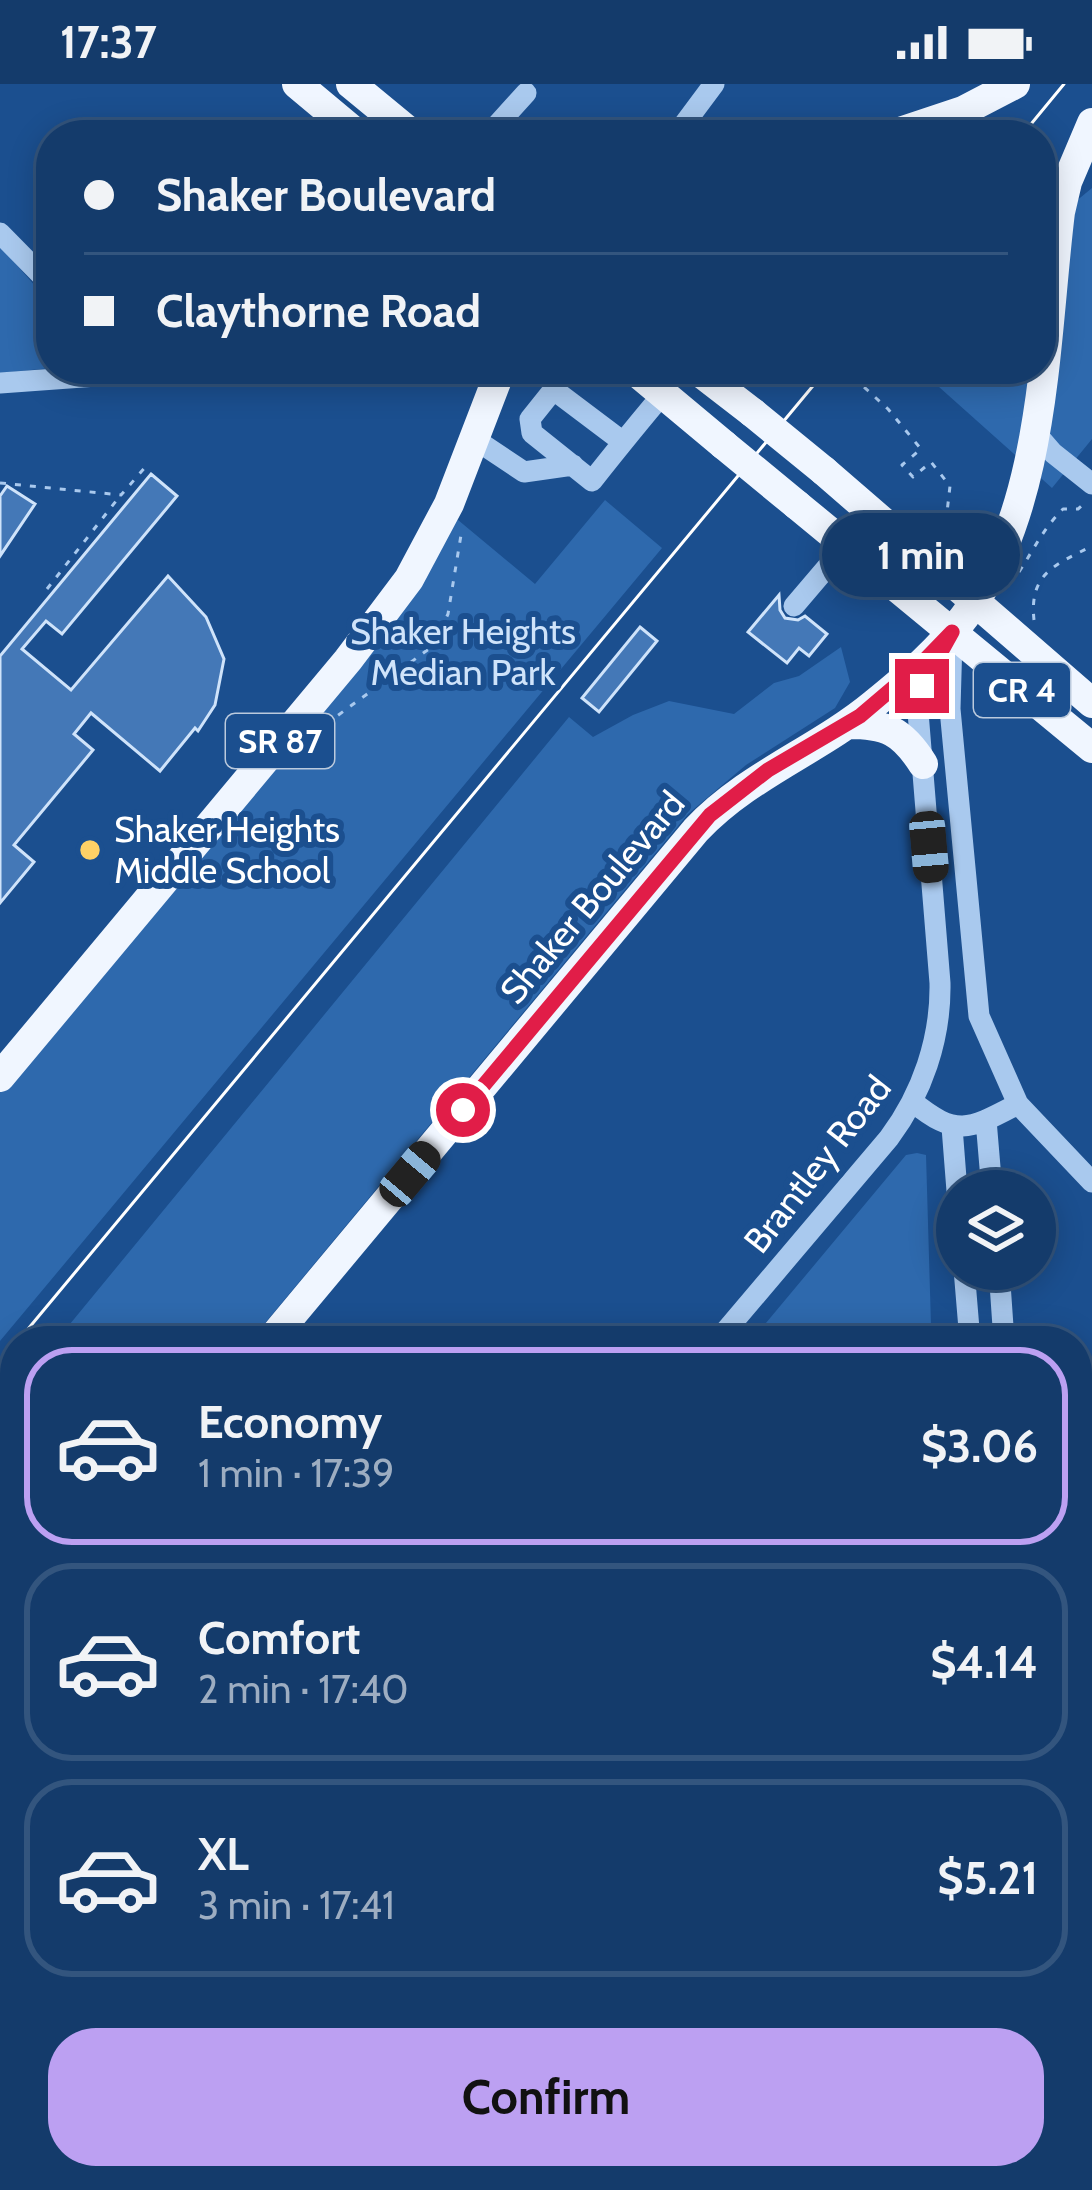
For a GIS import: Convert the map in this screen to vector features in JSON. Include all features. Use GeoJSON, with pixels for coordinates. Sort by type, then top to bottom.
{"type":"FeatureCollection","features":[{"type":"Feature","properties":{"kind":"main road"},"geometry":{"type":"LineString","coordinates":[[296,84],[340,120]]}},
{"type":"Feature","properties":{"kind":"main road"},"geometry":{"type":"LineString","coordinates":[[351,84],[394,120]]}},
{"type":"Feature","properties":{"kind":"main road"},"geometry":{"type":"LineString","coordinates":[[938,120],[1015,84]]}},
{"type":"Feature","properties":{"kind":"main road","name":"Shaker Boulevard"},"geometry":{"type":"LineString","coordinates":[[1056,246],[1072,168],[1092,123]]}},
{"type":"Feature","properties":{"kind":"main road","name":"SR 87"},"geometry":{"type":"LineString","coordinates":[[0,1077],[409,579],[436,531],[495,384]]}},
{"type":"Feature","properties":{"kind":"main road","name":"CR 4"},"geometry":{"type":"LineString","coordinates":[[651,384],[1092,748]]}},
{"type":"Feature","properties":{"kind":"main road","name":"CR 4"},"geometry":{"type":"LineString","coordinates":[[715,384],[824,471],[1092,703]]}},
{"type":"Feature","properties":{"kind":"main road","name":"Shaker Boulevard"},"geometry":{"type":"LineString","coordinates":[[283,1326],[696,830],[737,791],[848,724],[952,632],[974,603],[1022,498],[1040,384]]}},
{"type":"Feature","properties":{"kind":"main road"},"geometry":{"type":"LineString","coordinates":[[848,724],[892,728],[908,741],[923,764]]}},
{"type":"Feature","properties":{"kind":"street"},"geometry":{"type":"LineString","coordinates":[[687,120],[714,84]]}},
{"type":"Feature","properties":{"kind":"street"},"geometry":{"type":"LineString","coordinates":[[502,120],[526,93]]}},
{"type":"Feature","properties":{"kind":"street"},"geometry":{"type":"LineString","coordinates":[[0,233],[36,270]]}},
{"type":"Feature","properties":{"kind":"street"},"geometry":{"type":"LineString","coordinates":[[0,383],[36,379]]}},
{"type":"Feature","properties":{"kind":"street"},"geometry":{"type":"LineString","coordinates":[[623,442],[564,395],[550,394],[529,425],[532,433],[592,481],[663,394]]}},
{"type":"Feature","properties":{"kind":"street"},"geometry":{"type":"LineString","coordinates":[[1034,431],[1053,453],[1089,474]]}},
{"type":"Feature","properties":{"kind":"street"},"geometry":{"type":"LineString","coordinates":[[473,438],[524,472],[572,465]]}},
{"type":"Feature","properties":{"kind":"street"},"geometry":{"type":"LineString","coordinates":[[794,607],[847,545]]}},
{"type":"Feature","properties":{"kind":"street"},"geometry":{"type":"LineString","coordinates":[[952,632],[950,709],[974,986],[984,1032],[1018,1104],[1092,1182]]}},
{"type":"Feature","properties":{"kind":"street","name":"Brantley Road"},"geometry":{"type":"LineString","coordinates":[[730,1326],[889,1138],[913,1102],[939,1012],[940,983],[920,696],[952,632]]}},
{"type":"Feature","properties":{"kind":"street"},"geometry":{"type":"LineString","coordinates":[[913,1102],[952,1127],[986,1120],[1018,1104]]}},
{"type":"Feature","properties":{"kind":"street"},"geometry":{"type":"LineString","coordinates":[[986,1120],[990,1170]]}},
{"type":"Feature","properties":{"kind":"street"},"geometry":{"type":"LineString","coordinates":[[952,1127],[955,1170]]}},
{"type":"Feature","properties":{"kind":"street"},"geometry":{"type":"LineString","coordinates":[[966,1290],[969,1326]]}},
{"type":"Feature","properties":{"kind":"street"},"geometry":{"type":"LineString","coordinates":[[1000,1290],[1003,1326]]}},
{"type":"Feature","properties":{"kind":"path"},"geometry":{"type":"LineString","coordinates":[[861,384],[888,409],[950,486],[945,530],[936,547]]}},
{"type":"Feature","properties":{"kind":"path"},"geometry":{"type":"LineString","coordinates":[[921,449],[902,465],[913,477],[931,462]]}},
{"type":"Feature","properties":{"kind":"path"},"geometry":{"type":"LineString","coordinates":[[47,589],[148,464]]}},
{"type":"Feature","properties":{"kind":"path"},"geometry":{"type":"LineString","coordinates":[[0,483],[121,495]]}},
{"type":"Feature","properties":{"kind":"path"},"geometry":{"type":"LineString","coordinates":[[1011,580],[1052,519],[1063,508],[1078,509],[1092,496]]}},
{"type":"Feature","properties":{"kind":"path"},"geometry":{"type":"LineString","coordinates":[[1034,620],[1032,594],[1039,582],[1057,564],[1092,546]]}},
{"type":"Feature","properties":{"kind":"green space"},"geometry":{"type":"Polygon","coordinates":[[[1092,188],[1092,439],[1052,488],[936,384],[1056,384],[1056,218],[1092,188]]]}},
{"type":"Feature","properties":{"kind":"green space"},"geometry":{"type":"Polygon","coordinates":[[[0,246],[36,287],[36,369],[0,373],[0,246]]]}},
{"type":"Feature","properties":{"kind":"green space","name":"Shaker Heights Median Park"},"geometry":{"type":"Polygon","coordinates":[[[605,500],[662,548],[13,1326],[0,1326],[0,1077],[363,641],[446,510],[535,584],[605,500]]]}},
{"type":"Feature","properties":{"kind":"green space"},"geometry":{"type":"Polygon","coordinates":[[[841,647],[850,682],[835,708],[746,765],[688,814],[262,1326],[68,1326],[569,717],[593,737],[669,701],[734,714],[774,683],[799,676],[841,647]]]}},
{"type":"Feature","properties":{"kind":"green space"},"geometry":{"type":"Polygon","coordinates":[[[906,1155],[926,1155],[931,1325],[764,1326],[906,1155]]]}},
{"type":"Feature","properties":{"kind":"building","name":"Shaker Heights Middle School"},"geometry":{"type":"Polygon","coordinates":[[[151,474],[177,496],[62,634],[46,621],[22,649],[71,690],[168,576],[206,617],[224,659],[215,705],[160,771],[91,713],[74,734],[93,750],[14,845],[34,862],[0,903],[0,656],[151,474]]]}},
{"type":"Feature","properties":{"kind":"building"},"geometry":{"type":"Polygon","coordinates":[[[7,486],[35,504],[0,556],[0,496],[7,486]]]}},
{"type":"Feature","properties":{"kind":"building"},"geometry":{"type":"Polygon","coordinates":[[[779,595],[785,618],[805,616],[827,634],[809,656],[799,648],[787,663],[748,632],[779,595]]]}},
{"type":"Feature","properties":{"kind":"building"},"geometry":{"type":"Polygon","coordinates":[[[640,627],[657,641],[599,712],[582,698],[640,627]]]}},
{"type":"Feature","properties":{"kind":"tram line"},"geometry":{"type":"LineString","coordinates":[[1034,120],[1064,84]]}},
{"type":"Feature","properties":{"kind":"tram line"},"geometry":{"type":"LineString","coordinates":[[30,1326],[815,384]]}},
{"type":"Feature","properties":{"kind":"place","name":"Shaker Heights Middle School"},"geometry":{"type":"Point","coordinates":[90,850]}},
{"type":"Feature","properties":{"kind":"route"},"geometry":{"type":"LineString","coordinates":[[463,1110],[710,815],[768,770],[860,716],[952,632],[922,686]]}}]}
